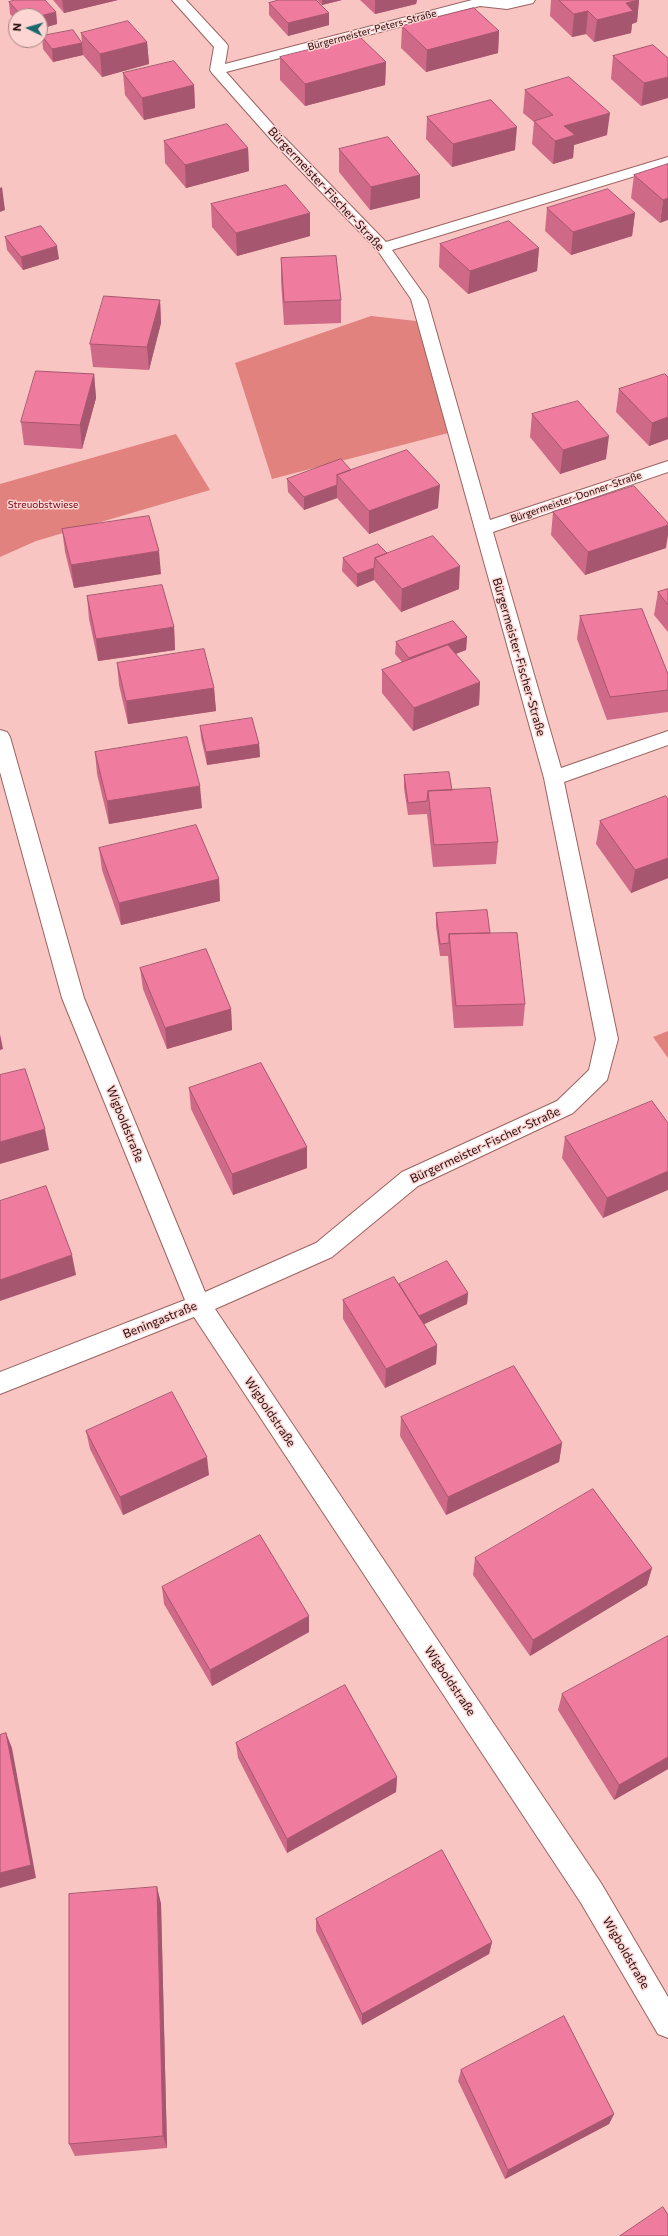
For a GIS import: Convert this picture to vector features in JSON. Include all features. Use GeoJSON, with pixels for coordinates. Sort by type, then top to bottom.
{"type":"FeatureCollection","features":[{"type":"Feature","properties":{"kind":"street"},"geometry":{"type":"LineString","coordinates":[[179,0],[221,46],[217,70]]}},
{"type":"Feature","properties":{"kind":"street","name":"Bürgermeister-Peters-Straße"},"geometry":{"type":"LineString","coordinates":[[217,70],[480,2],[507,5],[528,0]]}},
{"type":"Feature","properties":{"kind":"street","name":"Bürgermeister-Fischer-Straße"},"geometry":{"type":"LineString","coordinates":[[217,70],[279,140],[383,248],[418,299],[554,778],[607,1039],[599,1074],[564,1107],[410,1179],[324,1250],[317,1253]]}},
{"type":"Feature","properties":{"kind":"street"},"geometry":{"type":"LineString","coordinates":[[383,248],[668,161]]}},
{"type":"Feature","properties":{"kind":"street","name":"Bürgermeister-Donner-Straße"},"geometry":{"type":"LineString","coordinates":[[483,529],[668,466]]}},
{"type":"Feature","properties":{"kind":"street","name":"Wigboldstraße"},"geometry":{"type":"LineString","coordinates":[[0,737],[73,998],[199,1305],[591,1893],[668,2024]]}},
{"type":"Feature","properties":{"kind":"street"},"geometry":{"type":"LineString","coordinates":[[554,778],[668,738]]}},
{"type":"Feature","properties":{"kind":"street","name":"Beningastraße"},"geometry":{"type":"LineString","coordinates":[[0,1383],[199,1305],[317,1253]]}},
{"type":"Feature","properties":{"kind":"green space"},"geometry":{"type":"Polygon","coordinates":[[[371,316],[425,322],[456,431],[272,479],[235,363],[371,316]]]}},
{"type":"Feature","properties":{"kind":"green space","name":"Streuobstwiese"},"geometry":{"type":"Polygon","coordinates":[[[176,434],[210,490],[36,541],[0,557],[0,484],[176,434]]]}},
{"type":"Feature","properties":{"kind":"green space"},"geometry":{"type":"Polygon","coordinates":[[[668,1031],[668,1058],[653,1037],[668,1031]]]}},
{"type":"Feature","properties":{"kind":"building"},"geometry":{"type":"Polygon","coordinates":[[[15,0],[45,0],[56,12],[48,14],[48,8],[15,8],[9,2],[15,0]]]}},
{"type":"Feature","properties":{"kind":"building"},"geometry":{"type":"Polygon","coordinates":[[[279,0],[316,0],[329,13],[288,23],[269,3],[279,0]]]}},
{"type":"Feature","properties":{"kind":"building"},"geometry":{"type":"Polygon","coordinates":[[[559,0],[639,0],[626,3],[633,11],[597,20],[588,11],[574,14],[559,0]]]}},
{"type":"Feature","properties":{"kind":"building"},"geometry":{"type":"Polygon","coordinates":[[[474,8],[499,31],[427,50],[402,26],[474,8]]]}},
{"type":"Feature","properties":{"kind":"building"},"geometry":{"type":"Polygon","coordinates":[[[128,21],[147,42],[100,54],[81,33],[128,21]]]}},
{"type":"Feature","properties":{"kind":"building"},"geometry":{"type":"Polygon","coordinates":[[[73,30],[82,43],[52,49],[48,44],[48,35],[73,30]]]}},
{"type":"Feature","properties":{"kind":"building"},"geometry":{"type":"Polygon","coordinates":[[[360,37],[386,62],[305,84],[280,57],[360,37]]]}},
{"type":"Feature","properties":{"kind":"building"},"geometry":{"type":"Polygon","coordinates":[[[653,45],[668,58],[668,77],[644,83],[613,56],[653,45]]]}},
{"type":"Feature","properties":{"kind":"building"},"geometry":{"type":"Polygon","coordinates":[[[174,61],[194,85],[142,98],[123,73],[174,61]]]}},
{"type":"Feature","properties":{"kind":"building"},"geometry":{"type":"Polygon","coordinates":[[[569,77],[610,113],[564,126],[575,135],[555,141],[534,121],[553,115],[525,90],[569,77]]]}},
{"type":"Feature","properties":{"kind":"building"},"geometry":{"type":"Polygon","coordinates":[[[491,100],[517,127],[453,144],[427,117],[491,100]]]}},
{"type":"Feature","properties":{"kind":"building"},"geometry":{"type":"Polygon","coordinates":[[[227,124],[248,148],[185,165],[164,141],[227,124]]]}},
{"type":"Feature","properties":{"kind":"building"},"geometry":{"type":"Polygon","coordinates":[[[388,137],[420,175],[371,187],[339,149],[388,137]]]}},
{"type":"Feature","properties":{"kind":"building"},"geometry":{"type":"Polygon","coordinates":[[[668,164],[668,198],[663,200],[634,175],[668,164]]]}},
{"type":"Feature","properties":{"kind":"building"},"geometry":{"type":"Polygon","coordinates":[[[286,185],[310,213],[236,233],[211,204],[286,185]]]}},
{"type":"Feature","properties":{"kind":"building"},"geometry":{"type":"Polygon","coordinates":[[[608,189],[635,213],[573,232],[547,208],[608,189]]]}},
{"type":"Feature","properties":{"kind":"building"},"geometry":{"type":"Polygon","coordinates":[[[509,221],[539,248],[470,271],[440,244],[509,221]]]}},
{"type":"Feature","properties":{"kind":"building"},"geometry":{"type":"Polygon","coordinates":[[[41,226],[57,246],[21,257],[5,237],[41,226]]]}},
{"type":"Feature","properties":{"kind":"building"},"geometry":{"type":"Polygon","coordinates":[[[336,256],[341,300],[284,302],[281,258],[336,256]]]}},
{"type":"Feature","properties":{"kind":"building"},"geometry":{"type":"Polygon","coordinates":[[[104,296],[160,300],[147,347],[90,344],[104,296]]]}},
{"type":"Feature","properties":{"kind":"building"},"geometry":{"type":"Polygon","coordinates":[[[36,371],[94,374],[80,425],[21,422],[36,371]]]}},
{"type":"Feature","properties":{"kind":"building"},"geometry":{"type":"Polygon","coordinates":[[[665,374],[668,377],[668,417],[652,423],[619,389],[665,374]]]}},
{"type":"Feature","properties":{"kind":"building"},"geometry":{"type":"Polygon","coordinates":[[[578,401],[609,436],[563,450],[532,414],[578,401]]]}},
{"type":"Feature","properties":{"kind":"building"},"geometry":{"type":"Polygon","coordinates":[[[407,450],[440,485],[369,511],[337,475],[407,450]]]}},
{"type":"Feature","properties":{"kind":"building"},"geometry":{"type":"Polygon","coordinates":[[[341,459],[351,470],[337,475],[337,485],[304,497],[287,479],[341,459]]]}},
{"type":"Feature","properties":{"kind":"building"},"geometry":{"type":"Polygon","coordinates":[[[634,486],[668,523],[668,525],[588,552],[553,512],[634,486]]]}},
{"type":"Feature","properties":{"kind":"building"},"geometry":{"type":"Polygon","coordinates":[[[149,516],[159,551],[71,565],[62,529],[149,516]]]}},
{"type":"Feature","properties":{"kind":"building"},"geometry":{"type":"Polygon","coordinates":[[[433,536],[460,566],[402,589],[375,558],[433,536]]]}},
{"type":"Feature","properties":{"kind":"building"},"geometry":{"type":"Polygon","coordinates":[[[378,544],[387,553],[375,558],[374,568],[357,574],[343,558],[378,544]]]}},
{"type":"Feature","properties":{"kind":"building"},"geometry":{"type":"Polygon","coordinates":[[[162,585],[174,627],[96,639],[87,596],[162,585]]]}},
{"type":"Feature","properties":{"kind":"building"},"geometry":{"type":"Polygon","coordinates":[[[668,589],[668,605],[658,592],[668,589]]]}},
{"type":"Feature","properties":{"kind":"building"},"geometry":{"type":"Polygon","coordinates":[[[642,609],[668,674],[668,690],[610,697],[580,616],[642,609]]]}},
{"type":"Feature","properties":{"kind":"building"},"geometry":{"type":"Polygon","coordinates":[[[453,621],[467,637],[409,658],[396,642],[453,621]]]}},
{"type":"Feature","properties":{"kind":"building"},"geometry":{"type":"Polygon","coordinates":[[[448,645],[480,682],[414,708],[382,670],[448,645]]]}},
{"type":"Feature","properties":{"kind":"building"},"geometry":{"type":"Polygon","coordinates":[[[204,649],[214,688],[126,701],[117,663],[204,649]]]}},
{"type":"Feature","properties":{"kind":"building"},"geometry":{"type":"Polygon","coordinates":[[[252,718],[259,744],[206,752],[200,726],[252,718]]]}},
{"type":"Feature","properties":{"kind":"building"},"geometry":{"type":"Polygon","coordinates":[[[187,737],[200,786],[107,801],[95,752],[187,737]]]}},
{"type":"Feature","properties":{"kind":"building"},"geometry":{"type":"Polygon","coordinates":[[[449,772],[452,790],[428,791],[427,801],[408,803],[404,775],[449,772]]]}},
{"type":"Feature","properties":{"kind":"building"},"geometry":{"type":"Polygon","coordinates":[[[490,788],[498,842],[434,845],[428,791],[490,788]]]}},
{"type":"Feature","properties":{"kind":"building"},"geometry":{"type":"Polygon","coordinates":[[[666,796],[668,799],[668,858],[635,870],[600,821],[666,796]]]}},
{"type":"Feature","properties":{"kind":"building"},"geometry":{"type":"Polygon","coordinates":[[[196,825],[219,879],[119,903],[99,848],[196,825]]]}},
{"type":"Feature","properties":{"kind":"building"},"geometry":{"type":"Polygon","coordinates":[[[487,910],[490,933],[449,934],[449,943],[440,944],[436,913],[487,910]]]}},
{"type":"Feature","properties":{"kind":"building"},"geometry":{"type":"Polygon","coordinates":[[[517,933],[525,1004],[456,1006],[449,934],[517,933]]]}},
{"type":"Feature","properties":{"kind":"building"},"geometry":{"type":"Polygon","coordinates":[[[206,949],[231,1009],[165,1028],[140,968],[206,949]]]}},
{"type":"Feature","properties":{"kind":"building"},"geometry":{"type":"Polygon","coordinates":[[[261,1063],[307,1147],[232,1174],[189,1088],[261,1063]]]}},
{"type":"Feature","properties":{"kind":"building"},"geometry":{"type":"Polygon","coordinates":[[[25,1069],[45,1129],[0,1142],[0,1075],[25,1069]]]}},
{"type":"Feature","properties":{"kind":"building"},"geometry":{"type":"Polygon","coordinates":[[[652,1101],[668,1123],[668,1171],[607,1198],[565,1137],[652,1101]]]}},
{"type":"Feature","properties":{"kind":"building"},"geometry":{"type":"Polygon","coordinates":[[[46,1186],[72,1255],[0,1280],[0,1201],[46,1186]]]}},
{"type":"Feature","properties":{"kind":"building"},"geometry":{"type":"Polygon","coordinates":[[[447,1261],[468,1293],[419,1316],[399,1284],[447,1261]]]}},
{"type":"Feature","properties":{"kind":"building"},"geometry":{"type":"Polygon","coordinates":[[[394,1277],[437,1345],[386,1369],[343,1300],[394,1277]]]}},
{"type":"Feature","properties":{"kind":"building"},"geometry":{"type":"Polygon","coordinates":[[[514,1366],[562,1443],[448,1497],[401,1417],[514,1366]]]}},
{"type":"Feature","properties":{"kind":"building"},"geometry":{"type":"Polygon","coordinates":[[[172,1392],[207,1457],[120,1497],[86,1431],[172,1392]]]}},
{"type":"Feature","properties":{"kind":"building"},"geometry":{"type":"Polygon","coordinates":[[[593,1489],[652,1568],[533,1640],[475,1558],[593,1489]]]}},
{"type":"Feature","properties":{"kind":"building"},"geometry":{"type":"Polygon","coordinates":[[[260,1535],[309,1616],[210,1670],[162,1587],[260,1535]]]}},
{"type":"Feature","properties":{"kind":"building"},"geometry":{"type":"Polygon","coordinates":[[[668,1636],[668,1757],[619,1785],[562,1694],[668,1636]]]}},
{"type":"Feature","properties":{"kind":"building"},"geometry":{"type":"Polygon","coordinates":[[[345,1685],[397,1777],[287,1839],[236,1743],[345,1685]]]}},
{"type":"Feature","properties":{"kind":"building"},"geometry":{"type":"Polygon","coordinates":[[[6,1733],[31,1865],[0,1873],[0,1735],[6,1733]]]}},
{"type":"Feature","properties":{"kind":"building"},"geometry":{"type":"Polygon","coordinates":[[[442,1850],[492,1942],[362,2014],[316,1919],[442,1850]]]}},
{"type":"Feature","properties":{"kind":"building"},"geometry":{"type":"Polygon","coordinates":[[[157,1887],[163,2136],[69,2144],[69,1894],[157,1887]]]}},
{"type":"Feature","properties":{"kind":"building"},"geometry":{"type":"Polygon","coordinates":[[[564,2016],[614,2114],[508,2170],[461,2070],[564,2016]]]}},
{"type":"Feature","properties":{"kind":"building"},"geometry":{"type":"Polygon","coordinates":[[[663,2207],[668,2215],[668,2236],[620,2236],[663,2207]]]}}]}
